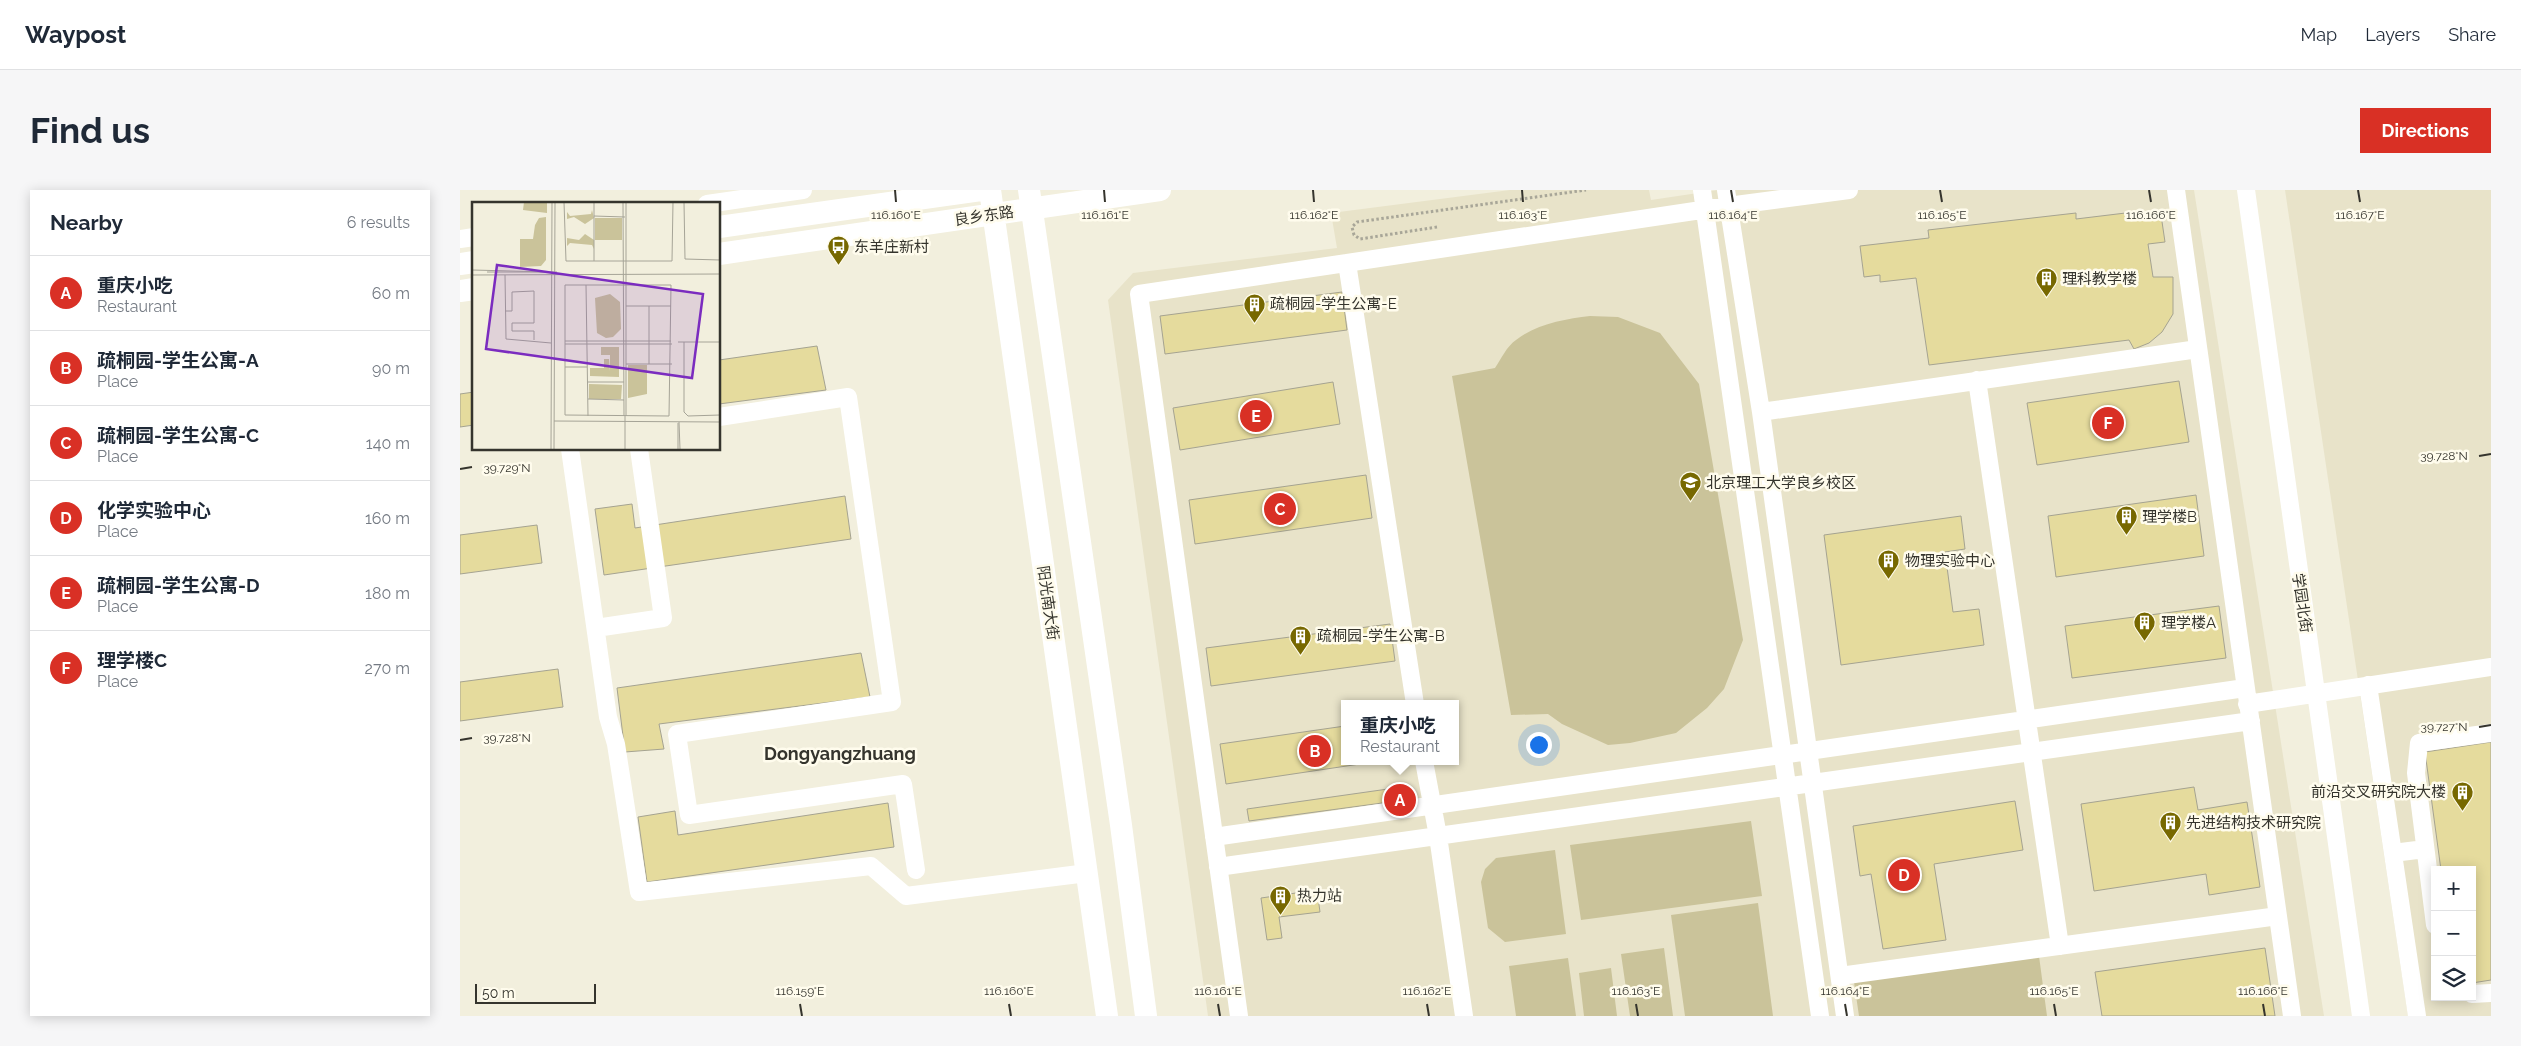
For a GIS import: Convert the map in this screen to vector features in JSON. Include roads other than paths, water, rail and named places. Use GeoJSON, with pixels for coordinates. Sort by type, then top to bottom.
{"type":"FeatureCollection","features":[{"type":"Feature","properties":{"kind":"main road","name":"良乡东路"},"geometry":{"type":"LineString","coordinates":[[720,227],[981,190]]}},
{"type":"Feature","properties":{"kind":"main road","name":"阳光南大街"},"geometry":{"type":"LineString","coordinates":[[990,190],[1107,1016]]}},
{"type":"Feature","properties":{"kind":"main road","name":"良乡东路"},"geometry":{"type":"LineString","coordinates":[[720,254],[993,215],[1030,199],[1160,190]]}},
{"type":"Feature","properties":{"kind":"main road"},"geometry":{"type":"LineString","coordinates":[[1030,199],[1121,825],[1146,1016]]}},
{"type":"Feature","properties":{"kind":"street"},"geometry":{"type":"LineString","coordinates":[[720,202],[803,190]]}},
{"type":"Feature","properties":{"kind":"street"},"geometry":{"type":"LineString","coordinates":[[1239,1016],[1139,294],[1346,263],[1703,197],[1727,198],[1849,190]]}},
{"type":"Feature","properties":{"kind":"street"},"geometry":{"type":"LineString","coordinates":[[2176,190],[2292,1016]]}},
{"type":"Feature","properties":{"kind":"street","name":"学园北街"},"geometry":{"type":"LineString","coordinates":[[2246,190],[2315,693],[2362,1016]]}},
{"type":"Feature","properties":{"kind":"street"},"geometry":{"type":"LineString","coordinates":[[1703,197],[1820,1016]]}},
{"type":"Feature","properties":{"kind":"street"},"geometry":{"type":"LineString","coordinates":[[1727,198],[1761,412],[1845,1016]]}},
{"type":"Feature","properties":{"kind":"street"},"geometry":{"type":"LineString","coordinates":[[1346,263],[1414,700]]}},
{"type":"Feature","properties":{"kind":"street"},"geometry":{"type":"LineString","coordinates":[[1761,412],[2198,348]]}},
{"type":"Feature","properties":{"kind":"street"},"geometry":{"type":"LineString","coordinates":[[1977,380],[2060,946]]}},
{"type":"Feature","properties":{"kind":"street"},"geometry":{"type":"LineString","coordinates":[[720,418],[848,397],[892,702],[677,734],[689,815],[903,784],[916,870]]}},
{"type":"Feature","properties":{"kind":"street"},"geometry":{"type":"LineString","coordinates":[[570,450],[608,717],[616,744],[640,892],[871,866],[906,896],[1087,873]]}},
{"type":"Feature","properties":{"kind":"street"},"geometry":{"type":"LineString","coordinates":[[596,628],[663,618],[639,450]]}},
{"type":"Feature","properties":{"kind":"street"},"geometry":{"type":"LineString","coordinates":[[1214,837],[2027,720],[2246,696],[2315,693],[2491,667]]}},
{"type":"Feature","properties":{"kind":"street"},"geometry":{"type":"LineString","coordinates":[[2368,685],[2417,1016]]}},
{"type":"Feature","properties":{"kind":"street"},"geometry":{"type":"LineString","coordinates":[[1218,867],[2251,722]]}},
{"type":"Feature","properties":{"kind":"street"},"geometry":{"type":"LineString","coordinates":[[2433,911],[2416,773],[2420,743],[2491,733]]}},
{"type":"Feature","properties":{"kind":"street"},"geometry":{"type":"LineString","coordinates":[[1425,765],[1438,836],[1464,1016]]}},
{"type":"Feature","properties":{"kind":"street"},"geometry":{"type":"LineString","coordinates":[[2393,853],[2425,849]]}},
{"type":"Feature","properties":{"kind":"street"},"geometry":{"type":"LineString","coordinates":[[1840,976],[2278,916]]}},
{"type":"Feature","properties":{"kind":"street"},"geometry":{"type":"LineString","coordinates":[[2476,994],[2491,993]]}},
{"type":"Feature","properties":{"kind":"place","name":"东羊庄新村"},"geometry":{"type":"Point","coordinates":[838,266]}},
{"type":"Feature","properties":{"kind":"place","name":"理科教学楼"},"geometry":{"type":"Point","coordinates":[2046,298]}},
{"type":"Feature","properties":{"kind":"place","name":"疏桐园-学生公寓-E"},"geometry":{"type":"Point","coordinates":[1254,323]}},
{"type":"Feature","properties":{"kind":"place","name":"疏桐园-学生公寓-D"},"geometry":{"type":"Point","coordinates":[1256,416]}},
{"type":"Feature","properties":{"kind":"place","name":"理学楼C"},"geometry":{"type":"Point","coordinates":[2108,423]}},
{"type":"Feature","properties":{"kind":"place","name":"北京理工大学良乡校区"},"geometry":{"type":"Point","coordinates":[1690,502]}},
{"type":"Feature","properties":{"kind":"place","name":"疏桐园-学生公寓-C"},"geometry":{"type":"Point","coordinates":[1280,509]}},
{"type":"Feature","properties":{"kind":"place","name":"理学楼B"},"geometry":{"type":"Point","coordinates":[2126,536]}},
{"type":"Feature","properties":{"kind":"place","name":"物理实验中心"},"geometry":{"type":"Point","coordinates":[1889,580]}},
{"type":"Feature","properties":{"kind":"place","name":"理学楼A"},"geometry":{"type":"Point","coordinates":[2145,642]}},
{"type":"Feature","properties":{"kind":"place","name":"疏桐园-学生公寓-B"},"geometry":{"type":"Point","coordinates":[1301,655]}},
{"type":"Feature","properties":{"kind":"place","name":"疏桐园-学生公寓-A"},"geometry":{"type":"Point","coordinates":[1315,751]}},
{"type":"Feature","properties":{"kind":"place","name":"重庆小吃"},"geometry":{"type":"Point","coordinates":[1400,800]}},
{"type":"Feature","properties":{"kind":"place","name":"前沿交叉研究院大楼"},"geometry":{"type":"Point","coordinates":[2462,811]}},
{"type":"Feature","properties":{"kind":"place","name":"先进结构技术研究院"},"geometry":{"type":"Point","coordinates":[2170,842]}},
{"type":"Feature","properties":{"kind":"place","name":"化学实验中心"},"geometry":{"type":"Point","coordinates":[1904,875]}},
{"type":"Feature","properties":{"kind":"place","name":"热力站"},"geometry":{"type":"Point","coordinates":[1281,915]}},
{"type":"Feature","properties":{"kind":"district","name":"Dongyangzhuang"},"geometry":{"type":"Point","coordinates":[840,754]}}]}
